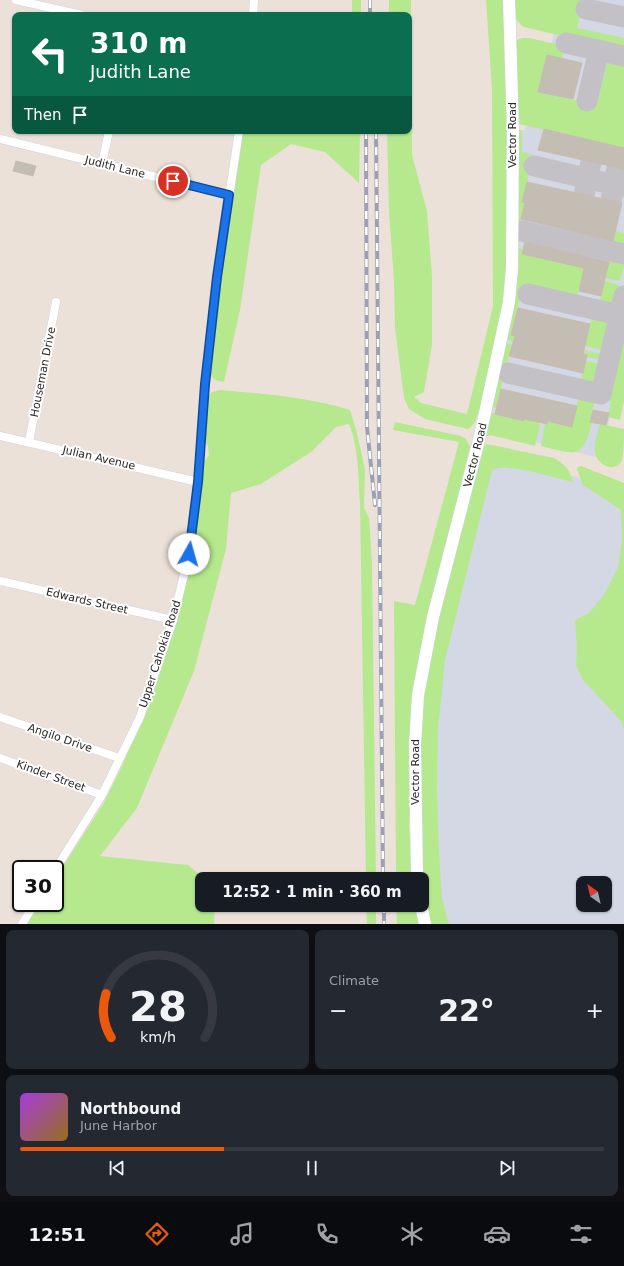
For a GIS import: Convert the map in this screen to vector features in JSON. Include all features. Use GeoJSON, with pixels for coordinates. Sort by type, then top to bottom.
{"type":"FeatureCollection","features":[{"type":"Feature","properties":{"kind":"street"},"geometry":{"type":"LineString","coordinates":[[16,0],[69,12]]}},
{"type":"Feature","properties":{"kind":"street"},"geometry":{"type":"LineString","coordinates":[[253,12],[254,0]]}},
{"type":"Feature","properties":{"kind":"street","name":"Vector Road"},"geometry":{"type":"LineString","coordinates":[[417,872],[415,745],[418,695],[433,617],[480,436],[509,302],[512,268],[513,131],[510,0]]}},
{"type":"Feature","properties":{"kind":"street"},"geometry":{"type":"LineString","coordinates":[[102,163],[108,134]]}},
{"type":"Feature","properties":{"kind":"street","name":"Upper Cahokia Road"},"geometry":{"type":"LineString","coordinates":[[61,860],[102,794],[140,717],[173,620],[189,554],[198,482],[205,384],[217,277],[239,134]]}},
{"type":"Feature","properties":{"kind":"street","name":"Judith Lane"},"geometry":{"type":"LineString","coordinates":[[0,139],[229,195]]}},
{"type":"Feature","properties":{"kind":"street","name":"Houseman Drive"},"geometry":{"type":"LineString","coordinates":[[29,442],[56,302]]}},
{"type":"Feature","properties":{"kind":"street","name":"Julian Avenue"},"geometry":{"type":"LineString","coordinates":[[0,436],[198,482]]}},
{"type":"Feature","properties":{"kind":"street","name":"Edwards Street"},"geometry":{"type":"LineString","coordinates":[[0,581],[173,620]]}},
{"type":"Feature","properties":{"kind":"street","name":"Angilo Drive"},"geometry":{"type":"LineString","coordinates":[[0,717],[120,758]]}},
{"type":"Feature","properties":{"kind":"street","name":"Kinder Street"},"geometry":{"type":"LineString","coordinates":[[0,758],[102,794]]}},
{"type":"Feature","properties":{"kind":"street"},"geometry":{"type":"LineString","coordinates":[[22,924],[29,912]]}},
{"type":"Feature","properties":{"kind":"street"},"geometry":{"type":"LineString","coordinates":[[422,912],[425,924]]}},
{"type":"Feature","properties":{"kind":"shaded area"},"geometry":{"type":"Polygon","coordinates":[[[526,0],[624,0],[624,387],[611,413],[601,458],[489,431],[490,409],[516,304],[519,131],[525,130],[526,125],[519,124],[551,46],[556,24],[526,0]]]}},
{"type":"Feature","properties":{"kind":"shaded area"},"geometry":{"type":"Polygon","coordinates":[[[489,462],[511,462],[576,477],[624,497],[624,924],[443,924],[431,790],[441,663],[489,462]]]}},
{"type":"Feature","properties":{"kind":"green space"},"geometry":{"type":"Polygon","coordinates":[[[352,0],[361,0],[361,12],[352,12],[352,0]]]}},
{"type":"Feature","properties":{"kind":"green space"},"geometry":{"type":"Polygon","coordinates":[[[389,0],[411,0],[411,12],[389,12],[389,0]]]}},
{"type":"Feature","properties":{"kind":"green space"},"geometry":{"type":"Polygon","coordinates":[[[486,0],[504,0],[507,248],[503,311],[480,410],[475,422],[468,429],[425,419],[409,409],[404,398],[395,328],[394,280],[389,212],[387,134],[412,134],[412,155],[427,211],[432,276],[432,345],[424,392],[414,397],[421,403],[467,414],[493,306],[492,90],[486,0]]]}},
{"type":"Feature","properties":{"kind":"green space"},"geometry":{"type":"Polygon","coordinates":[[[513,0],[584,0],[577,28],[624,38],[624,51],[524,27],[516,19],[513,0]]]}},
{"type":"Feature","properties":{"kind":"green space"},"geometry":{"type":"Polygon","coordinates":[[[522,38],[529,38],[565,46],[562,58],[548,55],[538,92],[597,105],[607,63],[609,60],[624,63],[624,148],[519,124],[515,41],[522,38]]]}},
{"type":"Feature","properties":{"kind":"green space"},"geometry":{"type":"Polygon","coordinates":[[[518,130],[522,130],[522,152],[533,155],[521,219],[519,248],[523,249],[522,254],[606,271],[610,255],[622,257],[624,259],[624,266],[620,281],[605,278],[605,274],[584,270],[576,300],[526,288],[523,298],[519,302],[511,335],[601,354],[603,356],[602,360],[586,357],[587,355],[514,339],[513,341],[506,339],[518,130]]]}},
{"type":"Feature","properties":{"kind":"green space"},"geometry":{"type":"Polygon","coordinates":[[[242,134],[360,134],[359,183],[325,152],[291,144],[261,165],[240,310],[224,382],[215,379],[210,372],[222,267],[242,134]]]}},
{"type":"Feature","properties":{"kind":"green space"},"geometry":{"type":"Polygon","coordinates":[[[615,231],[624,233],[624,250],[612,248],[615,231]]]}},
{"type":"Feature","properties":{"kind":"green space"},"geometry":{"type":"Polygon","coordinates":[[[604,281],[619,285],[614,309],[599,305],[604,281]]]}},
{"type":"Feature","properties":{"kind":"green space"},"geometry":{"type":"Polygon","coordinates":[[[592,315],[612,319],[606,348],[603,350],[585,346],[592,315]]]}},
{"type":"Feature","properties":{"kind":"green space"},"geometry":{"type":"Polygon","coordinates":[[[624,321],[624,401],[620,420],[608,417],[611,402],[606,400],[624,321]]]}},
{"type":"Feature","properties":{"kind":"green space"},"geometry":{"type":"Polygon","coordinates":[[[506,343],[512,344],[496,408],[491,407],[506,343]]]}},
{"type":"Feature","properties":{"kind":"green space"},"geometry":{"type":"Polygon","coordinates":[[[585,361],[601,364],[598,382],[592,386],[580,383],[585,361]]]}},
{"type":"Feature","properties":{"kind":"green space"},"geometry":{"type":"Polygon","coordinates":[[[220,390],[302,399],[350,410],[357,433],[365,470],[364,508],[369,518],[372,563],[376,872],[366,872],[360,503],[355,443],[349,424],[336,427],[311,452],[261,484],[231,493],[226,549],[194,671],[137,808],[100,856],[188,865],[196,872],[195,872],[195,912],[215,912],[214,924],[26,924],[33,912],[64,912],[64,865],[103,804],[120,770],[153,694],[169,643],[203,463],[209,455],[208,446],[203,438],[207,397],[212,392],[220,390]]]}},
{"type":"Feature","properties":{"kind":"green space"},"geometry":{"type":"Polygon","coordinates":[[[579,394],[595,398],[590,421],[592,422],[589,435],[581,449],[576,452],[569,452],[541,446],[545,423],[547,424],[547,421],[572,427],[579,394]]]}},
{"type":"Feature","properties":{"kind":"green space"},"geometry":{"type":"Polygon","coordinates":[[[491,413],[523,421],[524,419],[539,422],[540,426],[535,446],[491,435],[484,437],[487,414],[491,413]]]}},
{"type":"Feature","properties":{"kind":"green space"},"geometry":{"type":"Polygon","coordinates":[[[395,422],[461,436],[466,439],[470,447],[448,539],[410,738],[409,823],[412,872],[396,872],[394,601],[415,605],[459,442],[393,430],[395,422]]]}},
{"type":"Feature","properties":{"kind":"green space"},"geometry":{"type":"Polygon","coordinates":[[[600,424],[624,429],[624,449],[622,460],[615,467],[602,464],[596,456],[595,445],[600,424]]]}},
{"type":"Feature","properties":{"kind":"green space"},"geometry":{"type":"Polygon","coordinates":[[[487,444],[554,458],[566,468],[573,482],[519,469],[499,468],[492,470],[445,660],[438,729],[437,788],[442,899],[449,924],[429,924],[426,912],[429,912],[429,872],[421,872],[418,735],[429,658],[480,448],[487,444]]]}},
{"type":"Feature","properties":{"kind":"green space"},"geometry":{"type":"Polygon","coordinates":[[[581,466],[624,483],[624,731],[622,722],[582,679],[576,665],[577,649],[575,620],[589,613],[605,593],[618,567],[622,539],[621,510],[583,485],[577,469],[581,466]]]}},
{"type":"Feature","properties":{"kind":"green space"},"geometry":{"type":"Polygon","coordinates":[[[366,912],[376,912],[376,924],[367,924],[366,912]]]}},
{"type":"Feature","properties":{"kind":"green space"},"geometry":{"type":"Polygon","coordinates":[[[396,912],[416,912],[419,924],[397,924],[396,912]]]}},
{"type":"Feature","properties":{"kind":"building"},"geometry":{"type":"Polygon","coordinates":[[[547,55],[582,63],[573,99],[538,92],[547,55]]]}},
{"type":"Feature","properties":{"kind":"building"},"geometry":{"type":"Polygon","coordinates":[[[544,129],[624,148],[624,169],[538,150],[544,129]]]}},
{"type":"Feature","properties":{"kind":"building"},"geometry":{"type":"Polygon","coordinates":[[[16,161],[36,166],[33,176],[13,171],[16,161]]]}},
{"type":"Feature","properties":{"kind":"building"},"geometry":{"type":"Polygon","coordinates":[[[527,182],[622,203],[613,241],[521,219],[525,203],[522,202],[527,182]]]}},
{"type":"Feature","properties":{"kind":"building"},"geometry":{"type":"Polygon","coordinates":[[[525,242],[609,262],[601,296],[579,291],[584,268],[522,254],[525,242]]]}},
{"type":"Feature","properties":{"kind":"building"},"geometry":{"type":"Polygon","coordinates":[[[518,308],[590,324],[583,354],[587,355],[583,373],[509,356],[515,336],[511,335],[518,308]]]}},
{"type":"Feature","properties":{"kind":"building"},"geometry":{"type":"Polygon","coordinates":[[[501,389],[577,406],[572,427],[547,421],[547,424],[524,419],[524,421],[495,414],[501,389]]]}},
{"type":"Feature","properties":{"kind":"building"},"geometry":{"type":"Polygon","coordinates":[[[593,410],[609,413],[606,425],[590,422],[593,410]]]}},
{"type":"Feature","properties":{"kind":"taxiway"},"geometry":{"type":"LineString","coordinates":[[586,9],[624,17]]}},
{"type":"Feature","properties":{"kind":"taxiway"},"geometry":{"type":"LineString","coordinates":[[566,43],[624,56]]}},
{"type":"Feature","properties":{"kind":"taxiway"},"geometry":{"type":"LineString","coordinates":[[587,101],[599,50]]}},
{"type":"Feature","properties":{"kind":"taxiway"},"geometry":{"type":"LineString","coordinates":[[584,195],[591,162]]}},
{"type":"Feature","properties":{"kind":"taxiway"},"geometry":{"type":"LineString","coordinates":[[534,166],[624,187]]}},
{"type":"Feature","properties":{"kind":"taxiway"},"geometry":{"type":"LineString","coordinates":[[611,201],[617,168]]}},
{"type":"Feature","properties":{"kind":"taxiway"},"geometry":{"type":"LineString","coordinates":[[522,231],[624,254]]}},
{"type":"Feature","properties":{"kind":"taxiway"},"geometry":{"type":"LineString","coordinates":[[528,294],[619,315]]}},
{"type":"Feature","properties":{"kind":"taxiway"},"geometry":{"type":"LineString","coordinates":[[508,373],[601,394],[624,296]]}},
{"type":"Feature","properties":{"kind":"railway"},"geometry":{"type":"LineString","coordinates":[[370,0],[370,12]]}},
{"type":"Feature","properties":{"kind":"railway"},"geometry":{"type":"LineString","coordinates":[[366,134],[367,427],[375,505]]}},
{"type":"Feature","properties":{"kind":"railway"},"geometry":{"type":"LineString","coordinates":[[376,134],[383,872]]}},
{"type":"Feature","properties":{"kind":"railway"},"geometry":{"type":"LineString","coordinates":[[384,912],[384,924]]}},
{"type":"Feature","properties":{"kind":"route"},"geometry":{"type":"LineString","coordinates":[[173,181],[229,195],[217,277],[205,384],[198,482],[189,554]]}}]}
